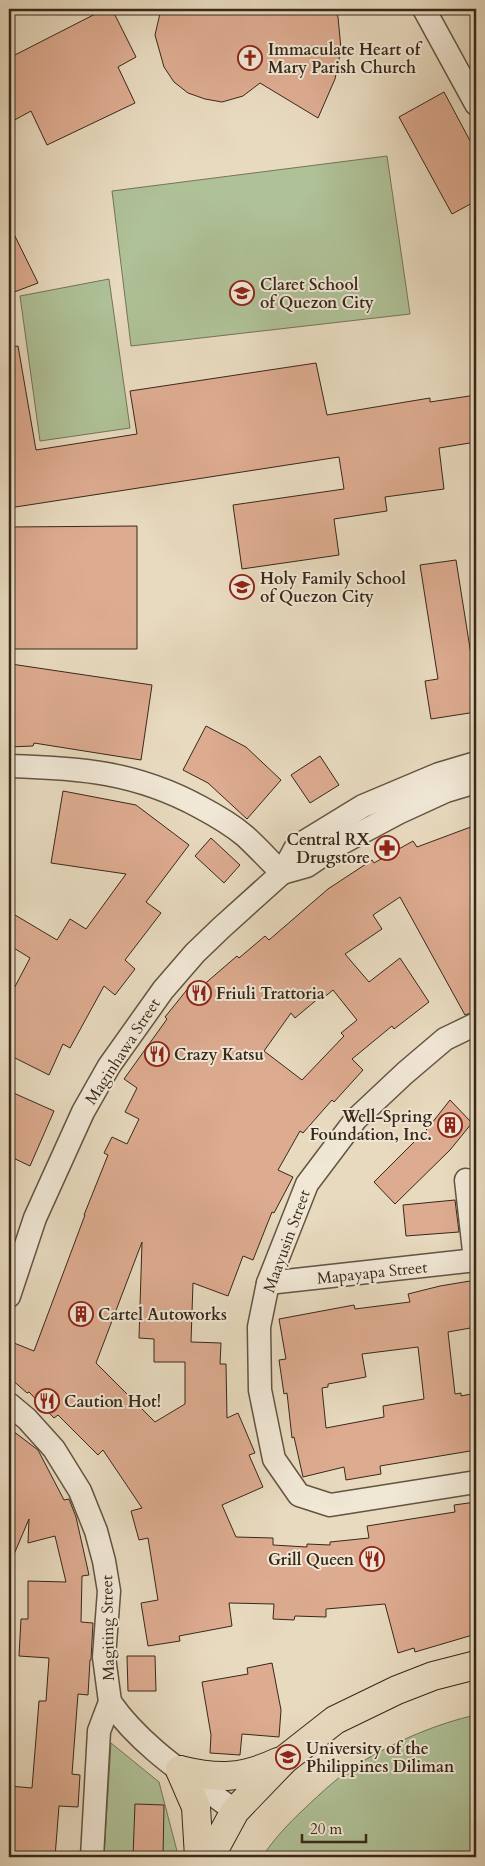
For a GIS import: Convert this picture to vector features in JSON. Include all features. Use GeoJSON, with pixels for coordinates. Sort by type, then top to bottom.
{"type":"FeatureCollection","features":[{"type":"Feature","properties":{"kind":"main road"},"geometry":{"type":"LineString","coordinates":[[210,1857],[235,1811],[284,1760],[335,1720],[397,1690],[433,1676],[476,1665]]}},
{"type":"Feature","properties":{"kind":"main road"},"geometry":{"type":"LineString","coordinates":[[180,1770],[206,1776],[233,1776],[260,1771],[284,1760]]}},
{"type":"Feature","properties":{"kind":"main road"},"geometry":{"type":"LineString","coordinates":[[180,1770],[196,1807],[199,1857]]}},
{"type":"Feature","properties":{"kind":"street"},"geometry":{"type":"LineString","coordinates":[[430,11],[448,52],[476,104]]}},
{"type":"Feature","properties":{"kind":"street","name":"Maginhawa Street"},"geometry":{"type":"LineString","coordinates":[[9,1296],[35,1218],[70,1137],[108,1066],[162,990],[221,928],[282,873],[296,847],[363,806],[439,774],[476,763]]}},
{"type":"Feature","properties":{"kind":"street"},"geometry":{"type":"LineString","coordinates":[[9,766],[88,770],[115,774],[158,787],[182,797],[215,815],[244,835],[282,873]]}},
{"type":"Feature","properties":{"kind":"street","name":"Maginhawa Street"},"geometry":{"type":"LineString","coordinates":[[282,873],[307,866],[338,845],[446,791],[476,782]]}},
{"type":"Feature","properties":{"kind":"street","name":"Maayusin Street"},"geometry":{"type":"LineString","coordinates":[[476,1024],[445,1039],[356,1119],[307,1184],[268,1283],[259,1327],[260,1390],[274,1459],[299,1495],[330,1504],[476,1482]]}},
{"type":"Feature","properties":{"kind":"street"},"geometry":{"type":"LineString","coordinates":[[466,1180],[476,1260]]}},
{"type":"Feature","properties":{"kind":"street","name":"Mapayapa Street"},"geometry":{"type":"LineString","coordinates":[[268,1283],[476,1260]]}},
{"type":"Feature","properties":{"kind":"street","name":"Magiting Street"},"geometry":{"type":"LineString","coordinates":[[9,1404],[27,1419],[54,1449],[80,1491],[96,1531],[104,1561],[108,1591],[104,1657],[110,1702],[124,1722],[144,1742],[235,1811]]}},
{"type":"Feature","properties":{"kind":"street","name":"Magiting Street"},"geometry":{"type":"LineString","coordinates":[[92,1857],[99,1732],[110,1702]]}},
{"type":"Feature","properties":{"kind":"green space"},"geometry":{"type":"Polygon","coordinates":[[[387,156],[410,314],[131,346],[112,191],[387,156]]]}},
{"type":"Feature","properties":{"kind":"green space"},"geometry":{"type":"Polygon","coordinates":[[[109,279],[130,428],[40,441],[20,296],[109,279]]]}},
{"type":"Feature","properties":{"kind":"green space"},"geometry":{"type":"Polygon","coordinates":[[[476,1715],[476,1857],[262,1857],[276,1838],[298,1815],[331,1784],[353,1768],[373,1755],[416,1734],[476,1715]]]}},
{"type":"Feature","properties":{"kind":"green space"},"geometry":{"type":"Polygon","coordinates":[[[111,1743],[159,1782],[177,1851],[175,1857],[104,1857],[111,1743]]]}},
{"type":"Feature","properties":{"kind":"building"},"geometry":{"type":"Polygon","coordinates":[[[105,9],[112,9],[136,57],[118,67],[135,103],[47,145],[31,111],[9,123],[9,58],[105,9]]]}},
{"type":"Feature","properties":{"kind":"building","name":"Immaculate Heart of Mary Parish Church"},"geometry":{"type":"Polygon","coordinates":[[[161,9],[334,9],[338,17],[341,49],[335,79],[318,118],[260,83],[243,96],[222,102],[188,93],[174,82],[164,67],[155,35],[161,9]]]}},
{"type":"Feature","properties":{"kind":"building"},"geometry":{"type":"Polygon","coordinates":[[[444,92],[476,152],[476,201],[452,214],[399,117],[444,92]]]}},
{"type":"Feature","properties":{"kind":"building"},"geometry":{"type":"Polygon","coordinates":[[[9,224],[38,283],[9,294],[9,224]]]}},
{"type":"Feature","properties":{"kind":"building"},"geometry":{"type":"Polygon","coordinates":[[[18,346],[36,450],[137,434],[130,391],[316,363],[327,415],[430,398],[430,402],[476,395],[476,442],[439,448],[444,489],[385,497],[387,511],[334,519],[339,555],[242,569],[233,505],[344,489],[339,457],[9,508],[9,347],[18,346]]]}},
{"type":"Feature","properties":{"kind":"building"},"geometry":{"type":"Polygon","coordinates":[[[137,526],[137,649],[9,649],[9,527],[137,526]]]}},
{"type":"Feature","properties":{"kind":"building"},"geometry":{"type":"Polygon","coordinates":[[[456,560],[472,661],[476,661],[476,712],[431,719],[425,681],[438,679],[420,565],[456,560]]]}},
{"type":"Feature","properties":{"kind":"building"},"geometry":{"type":"Polygon","coordinates":[[[11,664],[152,685],[141,760],[34,743],[33,746],[9,747],[9,672],[11,664]]]}},
{"type":"Feature","properties":{"kind":"building"},"geometry":{"type":"Polygon","coordinates":[[[206,726],[246,747],[281,780],[247,819],[208,783],[183,770],[206,726]]]}},
{"type":"Feature","properties":{"kind":"building"},"geometry":{"type":"Polygon","coordinates":[[[320,756],[339,785],[310,803],[291,775],[320,756]]]}},
{"type":"Feature","properties":{"kind":"building"},"geometry":{"type":"Polygon","coordinates":[[[63,791],[136,805],[189,845],[146,902],[161,913],[125,960],[135,969],[115,995],[104,986],[70,1048],[63,1044],[49,1075],[9,1055],[9,998],[30,958],[9,945],[9,925],[15,915],[57,940],[70,919],[86,929],[126,874],[51,863],[63,791]]]}},
{"type":"Feature","properties":{"kind":"building"},"geometry":{"type":"Polygon","coordinates":[[[476,825],[476,1011],[465,1015],[400,897],[373,915],[382,929],[345,954],[369,982],[400,958],[429,1002],[394,1029],[392,1026],[352,1059],[363,1070],[334,1102],[332,1100],[303,1133],[300,1131],[278,1170],[293,1177],[274,1213],[272,1212],[253,1260],[243,1256],[228,1296],[193,1283],[191,1342],[221,1343],[220,1364],[226,1364],[227,1418],[238,1413],[255,1453],[249,1455],[263,1487],[222,1505],[236,1537],[273,1538],[273,1545],[307,1547],[307,1544],[330,1545],[330,1542],[369,1538],[367,1526],[455,1512],[454,1505],[476,1502],[476,1634],[415,1652],[414,1648],[398,1653],[385,1604],[326,1609],[326,1617],[295,1616],[294,1620],[273,1619],[274,1604],[229,1603],[232,1626],[179,1636],[180,1641],[148,1646],[141,1603],[158,1600],[148,1538],[139,1540],[131,1511],[142,1508],[103,1450],[98,1455],[58,1415],[54,1418],[29,1392],[27,1393],[9,1377],[9,1359],[14,1343],[34,1351],[108,1155],[104,1153],[112,1137],[127,1144],[139,1119],[125,1112],[137,1088],[124,1079],[167,1019],[165,1017],[194,981],[201,987],[237,956],[239,958],[265,936],[269,940],[328,889],[372,860],[374,863],[413,841],[417,847],[476,825]],[[333,990],[322,999],[320,997],[295,1018],[291,1013],[264,1051],[302,1080],[344,1036],[341,1033],[357,1020],[333,990]],[[142,1242],[96,1363],[155,1422],[185,1404],[185,1362],[154,1362],[154,1339],[139,1338],[142,1242]]]}},
{"type":"Feature","properties":{"kind":"building"},"geometry":{"type":"Polygon","coordinates":[[[211,838],[240,865],[224,883],[195,856],[211,838]]]}},
{"type":"Feature","properties":{"kind":"building"},"geometry":{"type":"Polygon","coordinates":[[[9,1091],[54,1111],[30,1166],[9,1156],[9,1091]]]}},
{"type":"Feature","properties":{"kind":"building"},"geometry":{"type":"Polygon","coordinates":[[[450,1100],[472,1123],[450,1150],[395,1204],[374,1182],[428,1128],[450,1100]]]}},
{"type":"Feature","properties":{"kind":"building"},"geometry":{"type":"Polygon","coordinates":[[[455,1200],[459,1232],[406,1236],[403,1205],[455,1200]]]}},
{"type":"Feature","properties":{"kind":"building"},"geometry":{"type":"Polygon","coordinates":[[[476,1280],[476,1327],[448,1332],[455,1394],[461,1393],[461,1396],[476,1393],[476,1450],[380,1466],[381,1474],[346,1480],[344,1467],[303,1477],[294,1437],[292,1438],[287,1393],[284,1394],[279,1360],[286,1359],[279,1319],[354,1305],[355,1309],[410,1302],[408,1294],[476,1280]],[[418,1347],[362,1354],[366,1377],[328,1384],[328,1387],[322,1388],[326,1428],[384,1417],[383,1406],[424,1399],[418,1347]]]}},
{"type":"Feature","properties":{"kind":"building"},"geometry":{"type":"Polygon","coordinates":[[[9,1428],[38,1450],[64,1500],[69,1499],[76,1517],[89,1575],[82,1576],[81,1622],[93,1623],[91,1660],[88,1695],[78,1694],[72,1774],[80,1775],[78,1807],[59,1806],[55,1857],[9,1857],[9,1786],[32,1788],[39,1701],[46,1701],[49,1658],[19,1656],[21,1619],[28,1619],[28,1581],[66,1582],[55,1536],[28,1543],[29,1519],[9,1566],[9,1428]]]}},
{"type":"Feature","properties":{"kind":"building"},"geometry":{"type":"Polygon","coordinates":[[[127,1656],[155,1656],[156,1691],[128,1691],[127,1656]]]}},
{"type":"Feature","properties":{"kind":"building"},"geometry":{"type":"Polygon","coordinates":[[[272,1663],[281,1710],[279,1737],[242,1734],[240,1755],[210,1753],[211,1735],[202,1682],[248,1674],[247,1668],[272,1663]]]}},
{"type":"Feature","properties":{"kind":"building"},"geometry":{"type":"Polygon","coordinates":[[[135,1804],[164,1805],[163,1857],[133,1857],[135,1804]]]}},
{"type":"Feature","properties":{"kind":"place","name":"Immaculate Heart of Mary Parish Church"},"geometry":{"type":"Point","coordinates":[250,58]}},
{"type":"Feature","properties":{"kind":"place","name":"Claret School of Quezon City"},"geometry":{"type":"Point","coordinates":[242,293]}},
{"type":"Feature","properties":{"kind":"place","name":"Holy Family School of Quezon City"},"geometry":{"type":"Point","coordinates":[242,587]}},
{"type":"Feature","properties":{"kind":"place","name":"Central RX Drugstore"},"geometry":{"type":"Point","coordinates":[387,848]}},
{"type":"Feature","properties":{"kind":"place","name":"Friuli Trattoria"},"geometry":{"type":"Point","coordinates":[199,993]}},
{"type":"Feature","properties":{"kind":"place","name":"Crazy Katsu"},"geometry":{"type":"Point","coordinates":[157,1054]}},
{"type":"Feature","properties":{"kind":"place","name":"Well-Spring Foundation, Inc."},"geometry":{"type":"Point","coordinates":[450,1125]}},
{"type":"Feature","properties":{"kind":"place","name":"Cartel Autoworks"},"geometry":{"type":"Point","coordinates":[81,1314]}},
{"type":"Feature","properties":{"kind":"place","name":"Caution Hot!"},"geometry":{"type":"Point","coordinates":[47,1401]}},
{"type":"Feature","properties":{"kind":"place","name":"Grill Queen"},"geometry":{"type":"Point","coordinates":[372,1559]}},
{"type":"Feature","properties":{"kind":"place","name":"University of the Philippines Diliman"},"geometry":{"type":"Point","coordinates":[288,1757]}}]}
